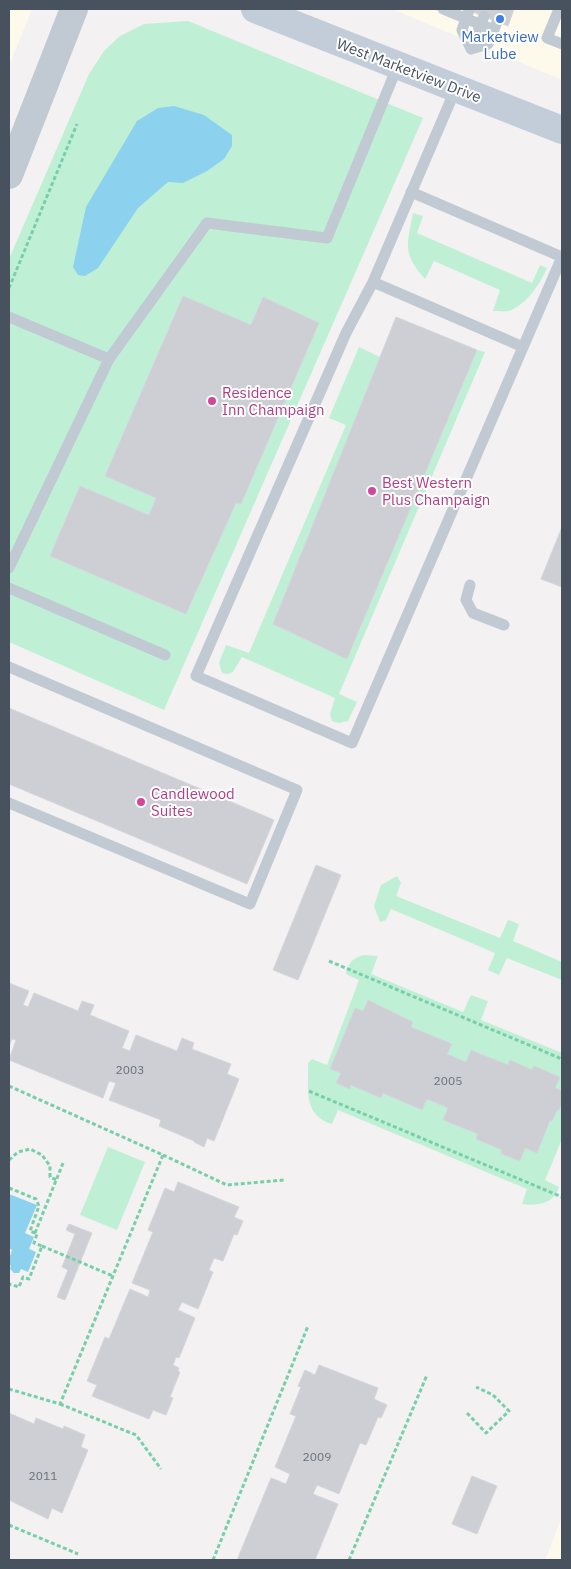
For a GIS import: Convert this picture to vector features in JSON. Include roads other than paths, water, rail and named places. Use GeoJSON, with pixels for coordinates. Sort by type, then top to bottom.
{"type":"FeatureCollection","features":[{"type":"Feature","properties":{"kind":"main road","name":"West Marketview Drive"},"geometry":{"type":"LineString","coordinates":[[255,9],[562,130]]}},
{"type":"Feature","properties":{"kind":"street"},"geometry":{"type":"LineString","coordinates":[[9,175],[74,9]]}},
{"type":"Feature","properties":{"kind":"lane"},"geometry":{"type":"LineString","coordinates":[[443,9],[468,14],[496,26],[488,44],[471,49]]}},
{"type":"Feature","properties":{"kind":"lane"},"geometry":{"type":"LineString","coordinates":[[559,9],[547,38],[562,44]]}},
{"type":"Feature","properties":{"kind":"lane"},"geometry":{"type":"LineString","coordinates":[[468,14],[462,30],[471,49]]}},
{"type":"Feature","properties":{"kind":"lane"},"geometry":{"type":"LineString","coordinates":[[471,49],[483,20]]}},
{"type":"Feature","properties":{"kind":"lane"},"geometry":{"type":"LineString","coordinates":[[9,568],[108,359],[207,223],[327,238],[398,66]]}},
{"type":"Feature","properties":{"kind":"lane"},"geometry":{"type":"LineString","coordinates":[[411,192],[562,257],[352,743],[196,676],[346,332],[373,282],[411,192],[456,88]]}},
{"type":"Feature","properties":{"kind":"lane"},"geometry":{"type":"LineString","coordinates":[[373,282],[523,347]]}},
{"type":"Feature","properties":{"kind":"lane"},"geometry":{"type":"LineString","coordinates":[[9,317],[108,359]]}},
{"type":"Feature","properties":{"kind":"lane"},"geometry":{"type":"LineString","coordinates":[[470,585],[466,600],[473,613],[504,625]]}},
{"type":"Feature","properties":{"kind":"lane"},"geometry":{"type":"LineString","coordinates":[[9,588],[165,656]]}},
{"type":"Feature","properties":{"kind":"lane"},"geometry":{"type":"LineString","coordinates":[[9,667],[297,790],[250,904],[9,803]]}},
{"type":"Feature","properties":{"kind":"water"},"geometry":{"type":"Polygon","coordinates":[[[174,106],[204,115],[232,135],[232,146],[224,159],[207,171],[183,183],[168,182],[138,208],[98,268],[85,276],[78,275],[73,267],[86,207],[137,121],[158,108],[174,106]]]}},
{"type":"Feature","properties":{"kind":"water"},"geometry":{"type":"Polygon","coordinates":[[[9,1194],[37,1205],[25,1233],[34,1237],[29,1249],[36,1252],[28,1272],[21,1269],[19,1273],[14,1273],[10,1269],[9,1259],[12,1250],[9,1248],[9,1194]]]}},
{"type":"Feature","properties":{"kind":"place","name":"Marketview Lube"},"geometry":{"type":"Point","coordinates":[500,19]}},
{"type":"Feature","properties":{"kind":"place","name":"Residence Inn Champaign"},"geometry":{"type":"Point","coordinates":[212,401]}},
{"type":"Feature","properties":{"kind":"place","name":"Best Western Plus Champaign"},"geometry":{"type":"Point","coordinates":[372,491]}},
{"type":"Feature","properties":{"kind":"place","name":"Candlewood Suites"},"geometry":{"type":"Point","coordinates":[141,802]}}]}
